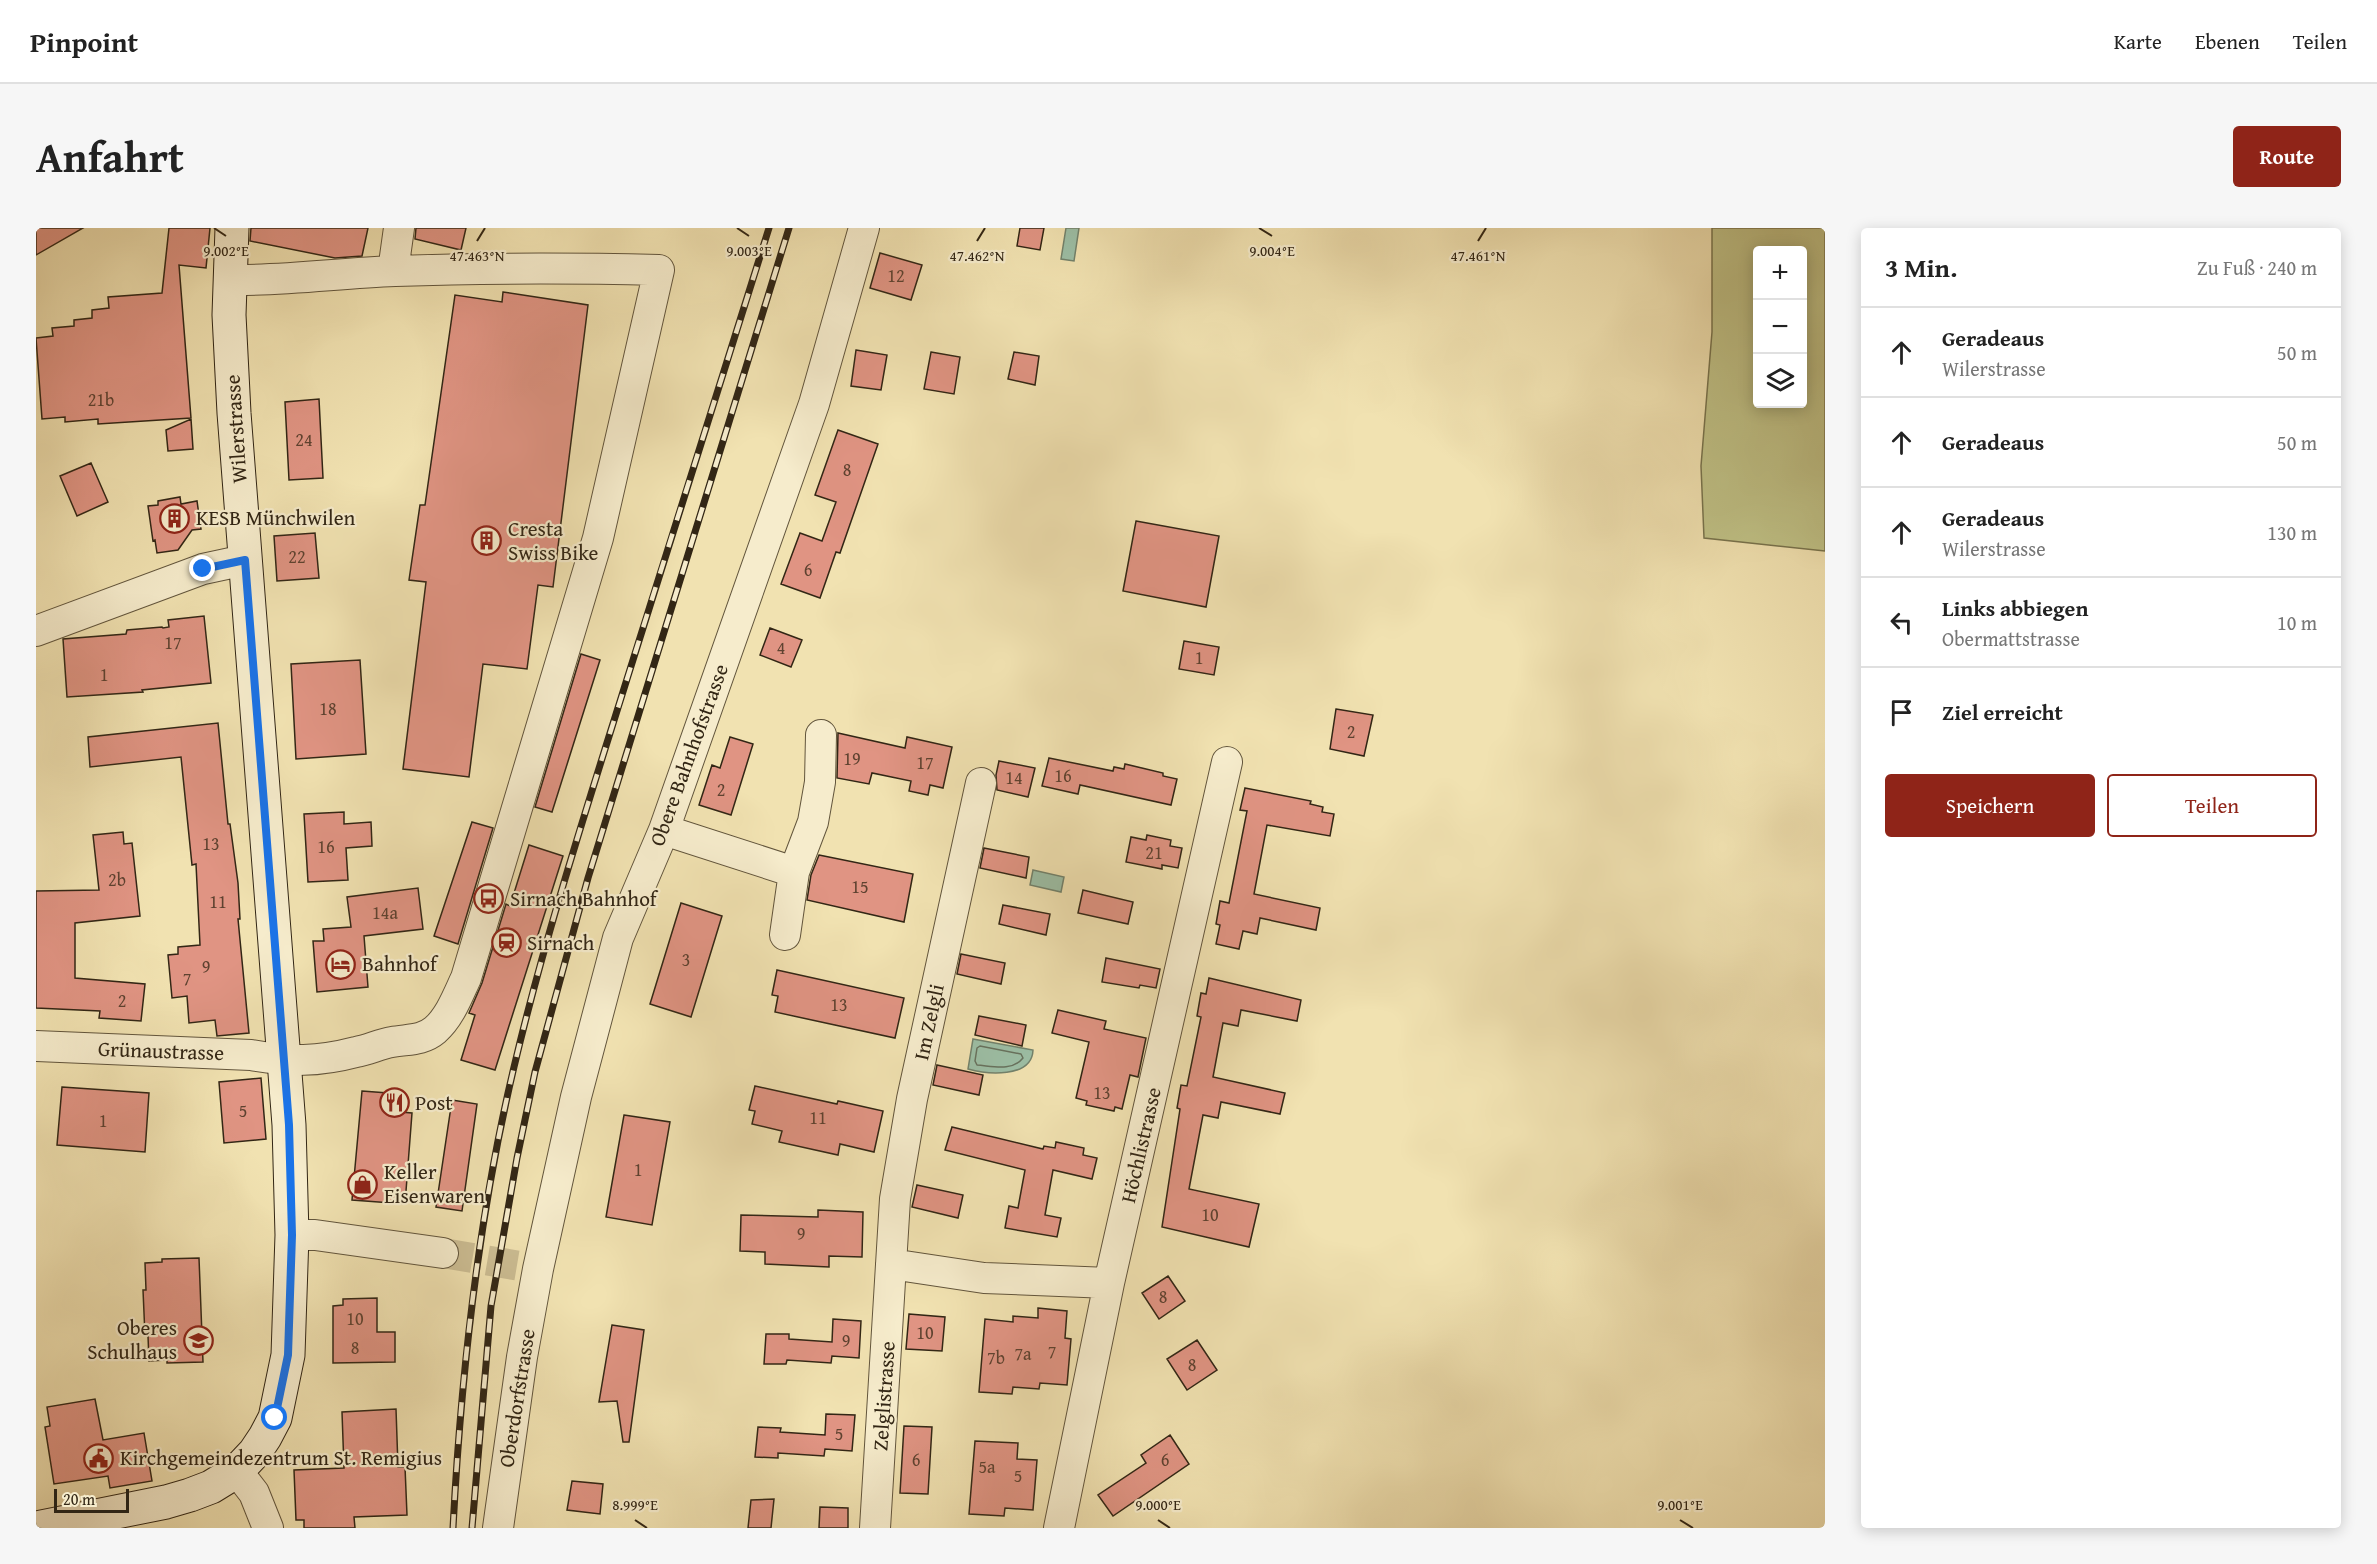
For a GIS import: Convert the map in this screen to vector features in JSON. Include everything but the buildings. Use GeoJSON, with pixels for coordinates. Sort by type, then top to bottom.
{"type":"FeatureCollection","features":[{"type":"Feature","properties":{"kind":"main road","name":"Wilerstrasse"},"geometry":{"type":"LineString","coordinates":[[232,228],[229,315],[233,402],[285,1061],[292,1235]]}},
{"type":"Feature","properties":{"kind":"main road"},"geometry":{"type":"LineString","coordinates":[[37,1528],[174,1500],[211,1487],[237,1471],[255,1452],[275,1418],[288,1355],[292,1235]]}},
{"type":"Feature","properties":{"kind":"street"},"geometry":{"type":"LineString","coordinates":[[230,280],[393,271],[399,228]]}},
{"type":"Feature","properties":{"kind":"street","name":"Obere Bahnhofstrasse"},"geometry":{"type":"LineString","coordinates":[[529,1268],[618,938],[664,830],[814,404],[864,228]]}},
{"type":"Feature","properties":{"kind":"street","name":"Grünaustrasse"},"geometry":{"type":"LineString","coordinates":[[36,1046],[251,1055],[285,1061],[333,1058],[390,1042],[419,1039],[429,1035],[443,1022],[466,978],[598,538],[659,270],[548,267],[393,271]]}},
{"type":"Feature","properties":{"kind":"street"},"geometry":{"type":"LineString","coordinates":[[36,631],[203,569],[245,560]]}},
{"type":"Feature","properties":{"kind":"street"},"geometry":{"type":"LineString","coordinates":[[785,935],[794,872],[813,822],[820,782],[821,735]]}},
{"type":"Feature","properties":{"kind":"street","name":"Höchlistrasse"},"geometry":{"type":"LineString","coordinates":[[1059,1528],[1109,1283],[1227,762]]}},
{"type":"Feature","properties":{"kind":"street","name":"Im Zelgli"},"geometry":{"type":"LineString","coordinates":[[891,1264],[895,1199],[912,1099],[981,783]]}},
{"type":"Feature","properties":{"kind":"street"},"geometry":{"type":"LineString","coordinates":[[664,830],[794,872]]}},
{"type":"Feature","properties":{"kind":"street"},"geometry":{"type":"LineString","coordinates":[[292,1235],[315,1235],[443,1253]]}},
{"type":"Feature","properties":{"kind":"street"},"geometry":{"type":"LineString","coordinates":[[891,1264],[984,1278],[1109,1283]]}},
{"type":"Feature","properties":{"kind":"street","name":"Zelglistrasse"},"geometry":{"type":"LineString","coordinates":[[875,1528],[891,1264]]}},
{"type":"Feature","properties":{"kind":"street","name":"Oberdorfstrasse"},"geometry":{"type":"LineString","coordinates":[[498,1528],[522,1357],[529,1268]]}},
{"type":"Feature","properties":{"kind":"street"},"geometry":{"type":"LineString","coordinates":[[237,1471],[254,1493],[268,1528]]}},
{"type":"Feature","properties":{"kind":"shaded area"},"geometry":{"type":"Polygon","coordinates":[[[1712,228],[1825,228],[1825,551],[1704,538],[1701,466],[1712,332],[1712,228]]]}},
{"type":"Feature","properties":{"kind":"water"},"geometry":{"type":"Polygon","coordinates":[[[1066,228],[1079,228],[1074,261],[1061,259],[1066,228]]]}},
{"type":"Feature","properties":{"kind":"water"},"geometry":{"type":"Polygon","coordinates":[[[1033,870],[1064,877],[1061,892],[1030,885],[1033,870]]]}},
{"type":"Feature","properties":{"kind":"water"},"geometry":{"type":"Polygon","coordinates":[[[973,1039],[1033,1050],[1031,1059],[1025,1066],[1007,1072],[996,1073],[968,1069],[973,1039]]]}},
{"type":"Feature","properties":{"kind":"tunnel"},"geometry":{"type":"LineString","coordinates":[[443,1253],[520,1266]]}},
{"type":"Feature","properties":{"kind":"railway"},"geometry":{"type":"LineString","coordinates":[[453,1528],[456,1470],[473,1296],[490,1181],[514,1067],[567,872],[769,228]]}},
{"type":"Feature","properties":{"kind":"railway"},"geometry":{"type":"LineString","coordinates":[[472,1528],[491,1306],[535,1072],[588,878],[789,228]]}},
{"type":"Feature","properties":{"kind":"place","name":"KESB Münchwilen"},"geometry":{"type":"Point","coordinates":[175,518]}},
{"type":"Feature","properties":{"kind":"place","name":"Cresta Swiss Bike"},"geometry":{"type":"Point","coordinates":[487,541]}},
{"type":"Feature","properties":{"kind":"place","name":"Sirnach Bahnhof"},"geometry":{"type":"Point","coordinates":[489,899]}},
{"type":"Feature","properties":{"kind":"place","name":"Sirnach"},"geometry":{"type":"Point","coordinates":[506,943]}},
{"type":"Feature","properties":{"kind":"place","name":"Bahnhof"},"geometry":{"type":"Point","coordinates":[341,964]}},
{"type":"Feature","properties":{"kind":"place","name":"Post"},"geometry":{"type":"Point","coordinates":[394,1103]}},
{"type":"Feature","properties":{"kind":"place","name":"Keller Eisenwaren"},"geometry":{"type":"Point","coordinates":[363,1184]}},
{"type":"Feature","properties":{"kind":"place","name":"Oberes Schulhaus"},"geometry":{"type":"Point","coordinates":[198,1340]}},
{"type":"Feature","properties":{"kind":"place","name":"Kirchgemeindezentrum St. Remigius"},"geometry":{"type":"Point","coordinates":[99,1458]}},
{"type":"Feature","properties":{"kind":"route"},"geometry":{"type":"LineString","coordinates":[[203,569],[245,560],[289,1125],[292,1235],[288,1355],[275,1418]]}}]}
